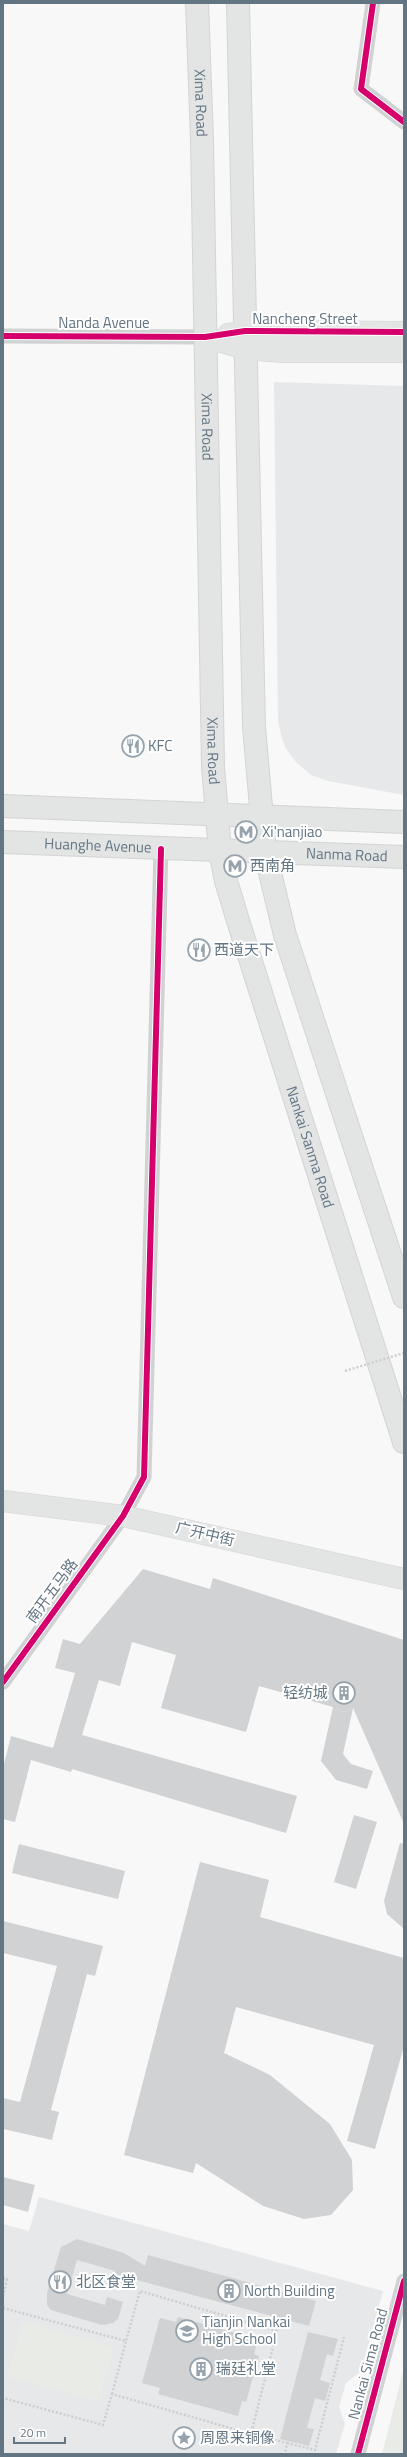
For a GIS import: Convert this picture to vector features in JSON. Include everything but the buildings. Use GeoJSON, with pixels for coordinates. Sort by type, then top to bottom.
{"type":"FeatureCollection","features":[{"type":"Feature","properties":{"kind":"main road","name":"Xima Road"},"geometry":{"type":"LineString","coordinates":[[197,3],[213,767],[220,851]]}},
{"type":"Feature","properties":{"kind":"main road"},"geometry":{"type":"LineString","coordinates":[[238,3],[254,727],[260,815],[265,852],[285,935],[404,1297]]}},
{"type":"Feature","properties":{"kind":"main road"},"geometry":{"type":"LineString","coordinates":[[3,806],[260,815],[404,822]]}},
{"type":"Feature","properties":{"kind":"main road","name":"Huanghe Avenue"},"geometry":{"type":"LineString","coordinates":[[3,842],[265,852]]}},
{"type":"Feature","properties":{"kind":"main road","name":"Nankai Sanma Road"},"geometry":{"type":"LineString","coordinates":[[220,851],[226,881],[239,924],[404,1442]]}},
{"type":"Feature","properties":{"kind":"main road","name":"Nanma Road"},"geometry":{"type":"LineString","coordinates":[[265,852],[404,857]]}},
{"type":"Feature","properties":{"kind":"street"},"geometry":{"type":"LineString","coordinates":[[373,3],[361,89],[404,122]]}},
{"type":"Feature","properties":{"kind":"street","name":"Nancheng Street"},"geometry":{"type":"LineString","coordinates":[[205,337],[245,340],[404,332]]}},
{"type":"Feature","properties":{"kind":"street","name":"Nanda Avenue"},"geometry":{"type":"LineString","coordinates":[[3,336],[205,337]]}},
{"type":"Feature","properties":{"kind":"street","name":"Nancheng Street"},"geometry":{"type":"LineString","coordinates":[[245,340],[284,352],[404,352]]}},
{"type":"Feature","properties":{"kind":"street","name":"南开五马路"},"geometry":{"type":"LineString","coordinates":[[3,1682],[123,1516],[144,1477],[161,849]]}},
{"type":"Feature","properties":{"kind":"street","name":"广开中街"},"geometry":{"type":"LineString","coordinates":[[3,1502],[123,1516],[404,1579]]}},
{"type":"Feature","properties":{"kind":"street","name":"Nankai Sima Road"},"geometry":{"type":"LineString","coordinates":[[358,2454],[404,2281]]}},
{"type":"Feature","properties":{"kind":"path"},"geometry":{"type":"LineString","coordinates":[[344,1371],[404,1353]]}},
{"type":"Feature","properties":{"kind":"path"},"geometry":{"type":"LineString","coordinates":[[3,2278],[8,2279],[3,2296]]}},
{"type":"Feature","properties":{"kind":"path"},"geometry":{"type":"LineString","coordinates":[[3,2398],[103,2425],[140,2291],[277,2331],[251,2434]]}},
{"type":"Feature","properties":{"kind":"path"},"geometry":{"type":"LineString","coordinates":[[3,2308],[126,2341]]}},
{"type":"Feature","properties":{"kind":"path"},"geometry":{"type":"LineString","coordinates":[[112,2394],[251,2434],[315,2450],[344,2337]]}},
{"type":"Feature","properties":{"kind":"path"},"geometry":{"type":"LineString","coordinates":[[285,2454],[287,2443]]}},
{"type":"Feature","properties":{"kind":"shaded area"},"geometry":{"type":"Polygon","coordinates":[[[274,382],[404,386],[404,795],[328,781],[311,775],[296,762],[286,749],[282,739],[278,721],[274,382]]]}},
{"type":"Feature","properties":{"kind":"shaded area","name":"Tianjin Nankai High School"},"geometry":{"type":"Polygon","coordinates":[[[39,2197],[383,2291],[361,2371],[346,2383],[339,2407],[345,2424],[336,2454],[3,2454],[3,2224],[29,2231],[39,2197]]]}},
{"type":"Feature","properties":{"kind":"shaded area"},"geometry":{"type":"Polygon","coordinates":[[[23,2322],[114,2347],[99,2402],[7,2376],[23,2322]]]}},
{"type":"Feature","properties":{"kind":"shaded area"},"geometry":{"type":"Polygon","coordinates":[[[404,2368],[404,2454],[382,2454],[404,2368]]]}},
{"type":"Feature","properties":{"kind":"cycle path"},"geometry":{"type":"LineString","coordinates":[[373,3],[361,89],[404,122]]}},
{"type":"Feature","properties":{"kind":"cycle path"},"geometry":{"type":"LineString","coordinates":[[3,336],[205,337],[245,331],[404,332]]}},
{"type":"Feature","properties":{"kind":"cycle path"},"geometry":{"type":"LineString","coordinates":[[3,1682],[123,1516],[144,1477],[161,849]]}},
{"type":"Feature","properties":{"kind":"cycle path"},"geometry":{"type":"LineString","coordinates":[[358,2454],[404,2281]]}},
{"type":"Feature","properties":{"kind":"place","name":"KFC"},"geometry":{"type":"Point","coordinates":[133,746]}},
{"type":"Feature","properties":{"kind":"place","name":"Xi'nanjiao"},"geometry":{"type":"Point","coordinates":[246,832]}},
{"type":"Feature","properties":{"kind":"place","name":"西南角"},"geometry":{"type":"Point","coordinates":[235,866]}},
{"type":"Feature","properties":{"kind":"place","name":"西道天下"},"geometry":{"type":"Point","coordinates":[199,950]}},
{"type":"Feature","properties":{"kind":"place","name":"轻纺城"},"geometry":{"type":"Point","coordinates":[344,1693]}},
{"type":"Feature","properties":{"kind":"place","name":"北区食堂"},"geometry":{"type":"Point","coordinates":[60,2282]}},
{"type":"Feature","properties":{"kind":"place","name":"North Building"},"geometry":{"type":"Point","coordinates":[229,2291]}},
{"type":"Feature","properties":{"kind":"place","name":"Tianjin Nankai High School"},"geometry":{"type":"Point","coordinates":[187,2331]}},
{"type":"Feature","properties":{"kind":"place","name":"瑞廷礼堂"},"geometry":{"type":"Point","coordinates":[201,2369]}},
{"type":"Feature","properties":{"kind":"place","name":"周恩来铜像"},"geometry":{"type":"Point","coordinates":[184,2438]}}]}
